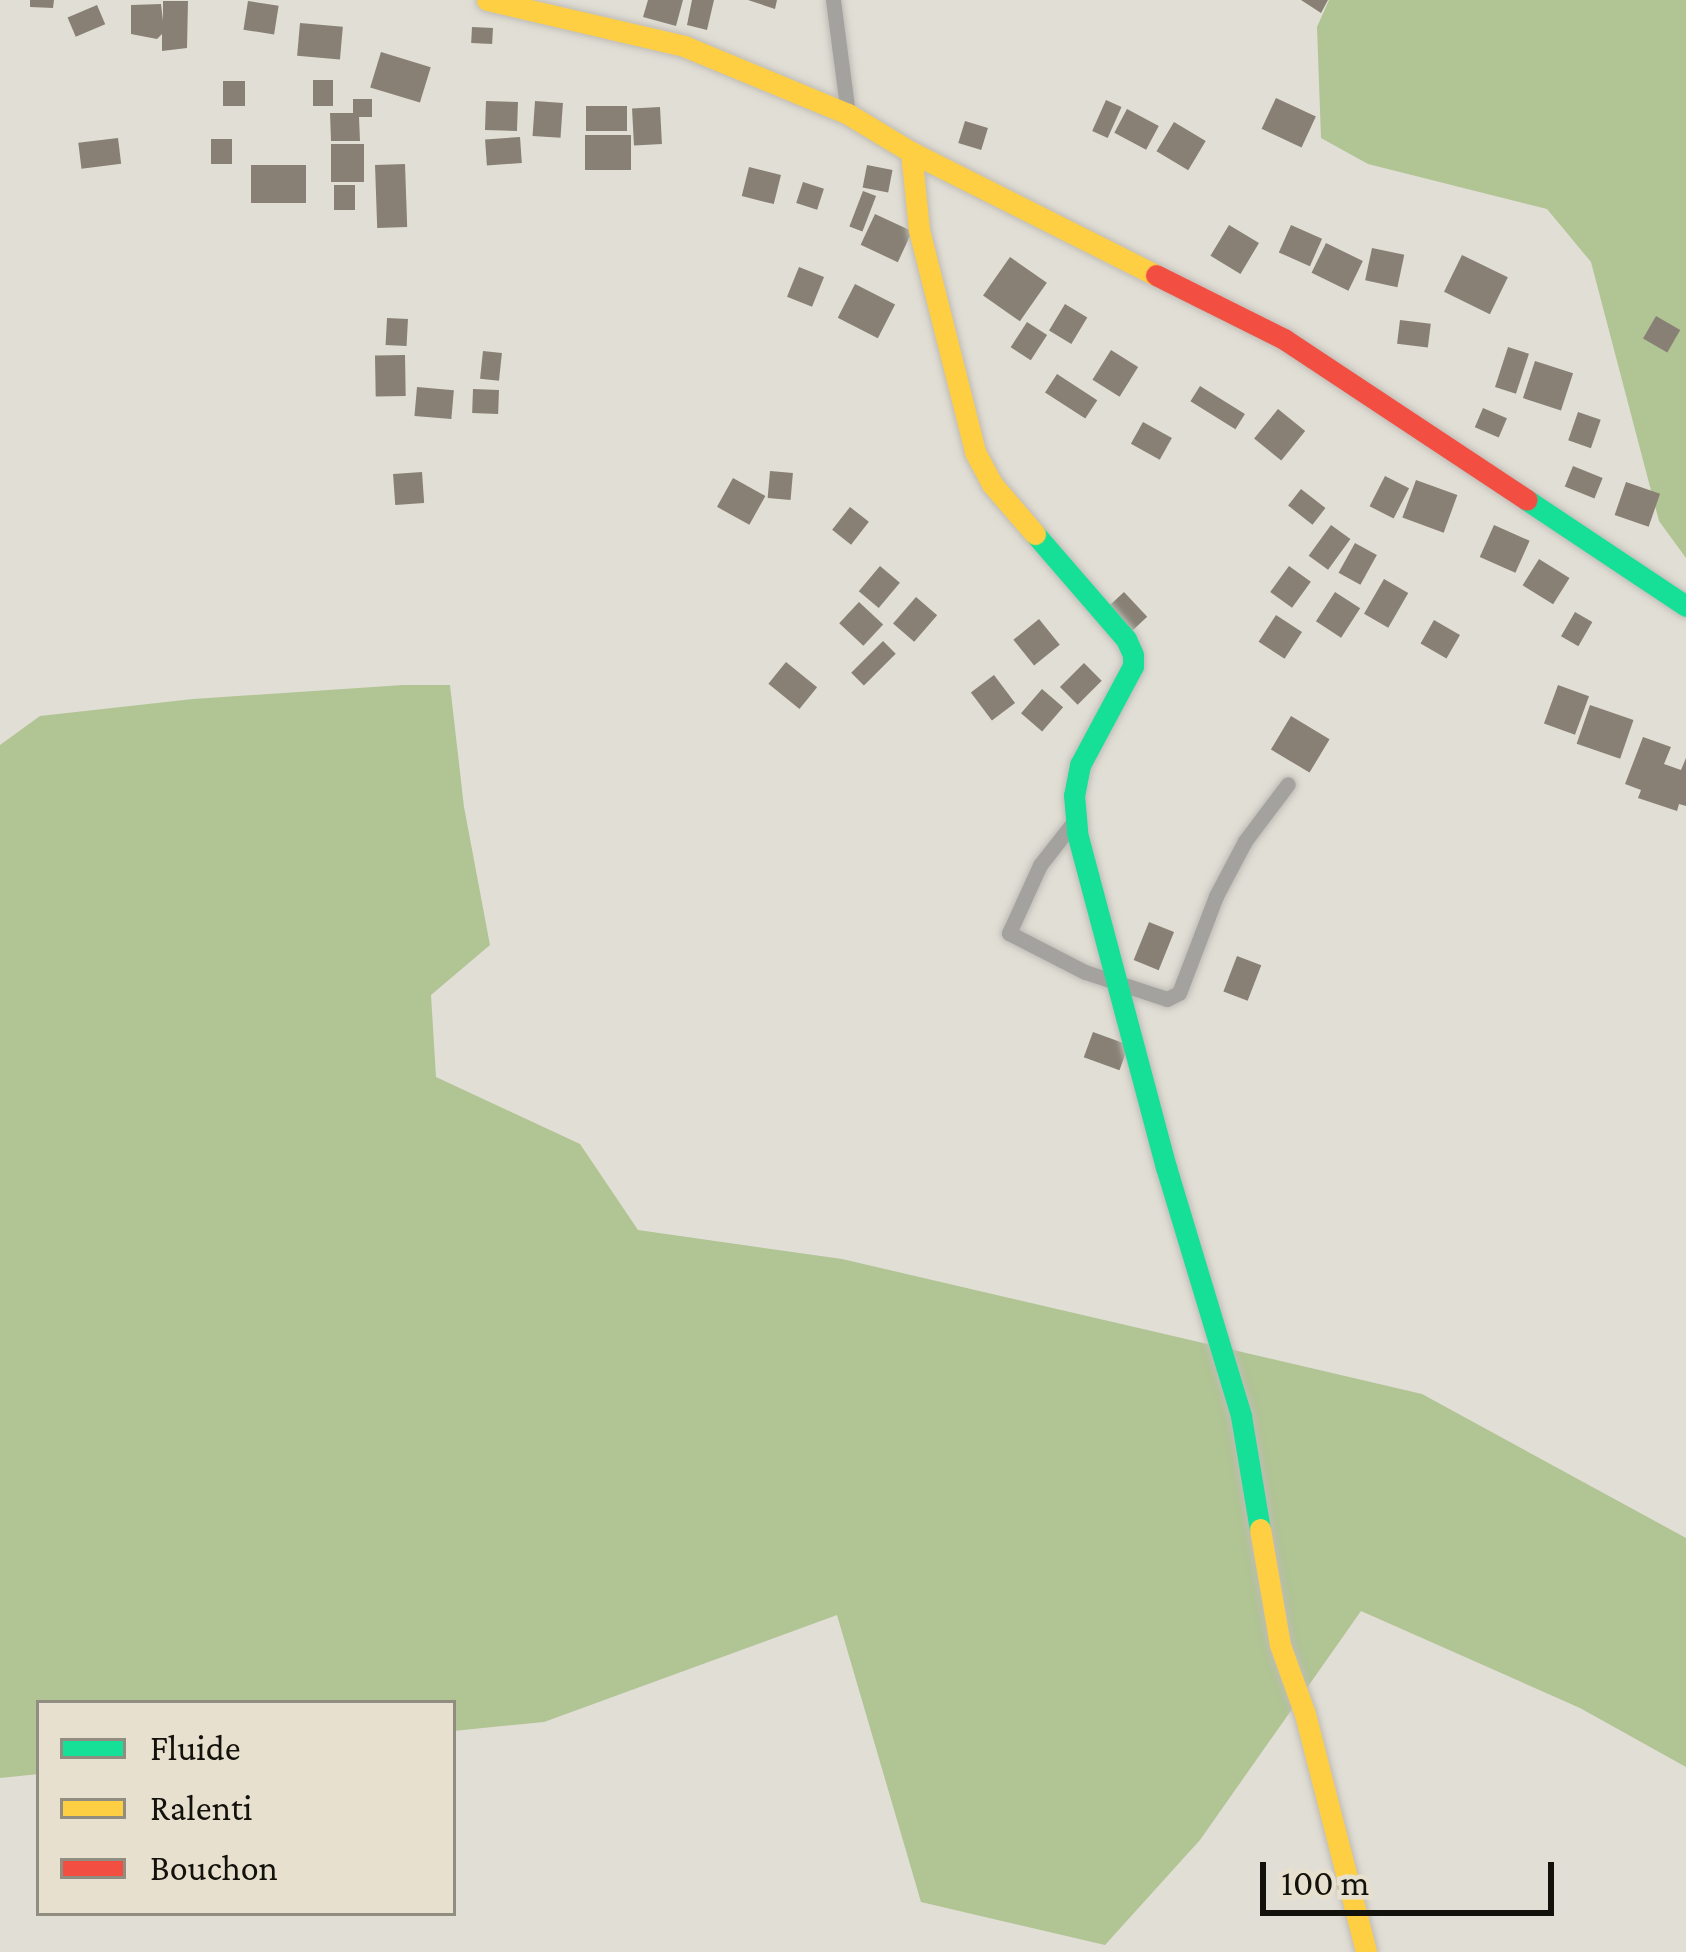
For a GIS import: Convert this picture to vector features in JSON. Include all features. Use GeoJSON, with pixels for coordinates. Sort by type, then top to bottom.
{"type":"FeatureCollection","features":[{"type":"Feature","properties":{"kind":"street"},"geometry":{"type":"LineString","coordinates":[[487,0],[684,46],[848,114],[911,152],[1284,338],[1686,606]]}},
{"type":"Feature","properties":{"kind":"street"},"geometry":{"type":"LineString","coordinates":[[833,0],[848,114]]}},
{"type":"Feature","properties":{"kind":"street"},"geometry":{"type":"LineString","coordinates":[[911,152],[919,230],[975,452],[992,484],[1126,639],[1133,656],[1133,666],[1080,764],[1076,819],[1214,1337],[1241,1416],[1280,1645],[1305,1714],[1366,1952]]}},
{"type":"Feature","properties":{"kind":"street"},"geometry":{"type":"LineString","coordinates":[[1076,819],[1040,865],[1009,933],[1037,951],[1155,997],[1179,993],[1216,896],[1245,841],[1288,784]]}},
{"type":"Feature","properties":{"kind":"green space"},"geometry":{"type":"Polygon","coordinates":[[[1329,0],[1686,0],[1686,558],[1659,521],[1591,262],[1547,209],[1368,164],[1321,138],[1317,27],[1329,0]]]}},
{"type":"Feature","properties":{"kind":"green space"},"geometry":{"type":"Polygon","coordinates":[[[450,685],[464,807],[490,945],[431,995],[436,1077],[580,1144],[638,1230],[842,1259],[1422,1394],[1686,1538],[1686,1767],[1580,1708],[1361,1611],[1200,1840],[1105,1945],[921,1902],[837,1615],[544,1722],[456,1731],[456,1700],[36,1700],[36,1774],[0,1778],[0,745],[40,716],[193,699],[450,685]]]}},
{"type":"Feature","properties":{"kind":"building"},"geometry":{"type":"Polygon","coordinates":[[[30,0],[54,0],[53,8],[30,7],[30,0]]]}},
{"type":"Feature","properties":{"kind":"building"},"geometry":{"type":"Polygon","coordinates":[[[648,0],[683,0],[676,26],[643,17],[648,0]]]}},
{"type":"Feature","properties":{"kind":"building"},"geometry":{"type":"Polygon","coordinates":[[[692,0],[714,0],[707,30],[687,25],[692,0]]]}},
{"type":"Feature","properties":{"kind":"building"},"geometry":{"type":"Polygon","coordinates":[[[748,0],[777,0],[775,9],[748,0]]]}},
{"type":"Feature","properties":{"kind":"building"},"geometry":{"type":"Polygon","coordinates":[[[1301,0],[1328,0],[1321,13],[1301,0]]]}},
{"type":"Feature","properties":{"kind":"building"},"geometry":{"type":"Polygon","coordinates":[[[163,1],[188,1],[187,48],[162,51],[162,34],[157,39],[131,34],[131,5],[161,4],[163,21],[163,1]]]}},
{"type":"Feature","properties":{"kind":"building"},"geometry":{"type":"Polygon","coordinates":[[[248,1],[279,6],[274,34],[243,30],[248,1]]]}},
{"type":"Feature","properties":{"kind":"building"},"geometry":{"type":"Polygon","coordinates":[[[97,5],[105,24],[76,37],[68,18],[97,5]]]}},
{"type":"Feature","properties":{"kind":"building"},"geometry":{"type":"Polygon","coordinates":[[[300,23],[343,27],[340,60],[297,56],[300,23]]]}},
{"type":"Feature","properties":{"kind":"building"},"geometry":{"type":"Polygon","coordinates":[[[472,27],[493,28],[492,44],[471,43],[472,27]]]}},
{"type":"Feature","properties":{"kind":"building"},"geometry":{"type":"Polygon","coordinates":[[[381,52],[431,67],[420,103],[370,87],[381,52]]]}},
{"type":"Feature","properties":{"kind":"building"},"geometry":{"type":"Polygon","coordinates":[[[313,80],[333,80],[333,106],[313,106],[313,80]]]}},
{"type":"Feature","properties":{"kind":"building"},"geometry":{"type":"Polygon","coordinates":[[[223,81],[245,81],[245,106],[223,106],[223,81]]]}},
{"type":"Feature","properties":{"kind":"building"},"geometry":{"type":"Polygon","coordinates":[[[1276,98],[1316,117],[1302,147],[1262,129],[1276,98]]]}},
{"type":"Feature","properties":{"kind":"building"},"geometry":{"type":"Polygon","coordinates":[[[353,99],[372,99],[372,117],[359,117],[360,141],[331,141],[330,113],[353,113],[353,99]]]}},
{"type":"Feature","properties":{"kind":"building"},"geometry":{"type":"Polygon","coordinates":[[[1106,100],[1122,107],[1108,138],[1092,131],[1106,100]]]}},
{"type":"Feature","properties":{"kind":"building"},"geometry":{"type":"Polygon","coordinates":[[[486,101],[518,102],[517,131],[485,130],[486,101]]]}},
{"type":"Feature","properties":{"kind":"building"},"geometry":{"type":"Polygon","coordinates":[[[535,101],[563,103],[560,138],[533,136],[535,101]]]}},
{"type":"Feature","properties":{"kind":"building"},"geometry":{"type":"Polygon","coordinates":[[[586,106],[627,106],[627,131],[586,131],[586,106]]]}},
{"type":"Feature","properties":{"kind":"building"},"geometry":{"type":"Polygon","coordinates":[[[660,107],[662,144],[634,145],[632,108],[660,107]]]}},
{"type":"Feature","properties":{"kind":"building"},"geometry":{"type":"Polygon","coordinates":[[[1127,109],[1159,126],[1146,150],[1114,133],[1127,109]]]}},
{"type":"Feature","properties":{"kind":"building"},"geometry":{"type":"Polygon","coordinates":[[[965,121],[988,128],[981,150],[958,143],[965,121]]]}},
{"type":"Feature","properties":{"kind":"building"},"geometry":{"type":"Polygon","coordinates":[[[1174,122],[1206,141],[1188,170],[1156,151],[1174,122]]]}},
{"type":"Feature","properties":{"kind":"building"},"geometry":{"type":"Polygon","coordinates":[[[585,135],[631,135],[631,170],[585,170],[585,135]]]}},
{"type":"Feature","properties":{"kind":"building"},"geometry":{"type":"Polygon","coordinates":[[[520,137],[522,163],[487,165],[485,139],[520,137]]]}},
{"type":"Feature","properties":{"kind":"building"},"geometry":{"type":"Polygon","coordinates":[[[118,138],[121,164],[81,169],[78,143],[118,138]]]}},
{"type":"Feature","properties":{"kind":"building"},"geometry":{"type":"Polygon","coordinates":[[[211,139],[232,139],[232,164],[211,164],[211,139]]]}},
{"type":"Feature","properties":{"kind":"building"},"geometry":{"type":"Polygon","coordinates":[[[331,144],[364,144],[364,182],[331,182],[331,144]]]}},
{"type":"Feature","properties":{"kind":"building"},"geometry":{"type":"Polygon","coordinates":[[[405,164],[407,227],[377,228],[375,165],[405,164]]]}},
{"type":"Feature","properties":{"kind":"building"},"geometry":{"type":"Polygon","coordinates":[[[251,165],[306,165],[306,203],[251,203],[251,165]]]}},
{"type":"Feature","properties":{"kind":"building"},"geometry":{"type":"Polygon","coordinates":[[[867,165],[893,170],[888,193],[863,188],[867,165]]]}},
{"type":"Feature","properties":{"kind":"building"},"geometry":{"type":"Polygon","coordinates":[[[749,167],[781,175],[774,204],[742,196],[749,167]]]}},
{"type":"Feature","properties":{"kind":"building"},"geometry":{"type":"Polygon","coordinates":[[[803,182],[824,189],[817,210],[796,203],[803,182]]]}},
{"type":"Feature","properties":{"kind":"building"},"geometry":{"type":"Polygon","coordinates":[[[334,185],[355,185],[355,210],[334,210],[334,185]]]}},
{"type":"Feature","properties":{"kind":"building"},"geometry":{"type":"Polygon","coordinates":[[[863,191],[876,196],[862,231],[849,226],[863,191]]]}},
{"type":"Feature","properties":{"kind":"building"},"geometry":{"type":"Polygon","coordinates":[[[875,214],[912,231],[898,262],[861,245],[875,214]]]}},
{"type":"Feature","properties":{"kind":"building"},"geometry":{"type":"Polygon","coordinates":[[[1229,225],[1259,243],[1240,274],[1210,256],[1229,225]]]}},
{"type":"Feature","properties":{"kind":"building"},"geometry":{"type":"Polygon","coordinates":[[[1291,225],[1322,239],[1310,266],[1279,252],[1291,225]]]}},
{"type":"Feature","properties":{"kind":"building"},"geometry":{"type":"Polygon","coordinates":[[[1326,243],[1363,261],[1348,291],[1312,273],[1326,243]]]}},
{"type":"Feature","properties":{"kind":"building"},"geometry":{"type":"Polygon","coordinates":[[[1372,248],[1404,255],[1397,287],[1365,280],[1372,248]]]}},
{"type":"Feature","properties":{"kind":"building"},"geometry":{"type":"Polygon","coordinates":[[[1462,255],[1508,277],[1490,314],[1444,292],[1462,255]]]}},
{"type":"Feature","properties":{"kind":"building"},"geometry":{"type":"Polygon","coordinates":[[[1010,257],[1047,283],[1020,321],[983,296],[1010,257]]]}},
{"type":"Feature","properties":{"kind":"building"},"geometry":{"type":"Polygon","coordinates":[[[799,267],[824,277],[812,307],[787,297],[799,267]]]}},
{"type":"Feature","properties":{"kind":"building"},"geometry":{"type":"Polygon","coordinates":[[[855,284],[895,304],[878,338],[838,318],[855,284]]]}},
{"type":"Feature","properties":{"kind":"building"},"geometry":{"type":"Polygon","coordinates":[[[1065,304],[1087,317],[1071,344],[1049,331],[1065,304]]]}},
{"type":"Feature","properties":{"kind":"building"},"geometry":{"type":"Polygon","coordinates":[[[1656,316],[1680,330],[1667,353],[1643,339],[1656,316]]]}},
{"type":"Feature","properties":{"kind":"building"},"geometry":{"type":"Polygon","coordinates":[[[387,318],[408,319],[407,346],[386,345],[387,318]]]}},
{"type":"Feature","properties":{"kind":"building"},"geometry":{"type":"Polygon","coordinates":[[[1400,320],[1431,324],[1428,348],[1397,344],[1400,320]]]}},
{"type":"Feature","properties":{"kind":"building"},"geometry":{"type":"Polygon","coordinates":[[[1027,322],[1047,335],[1031,360],[1011,347],[1027,322]]]}},
{"type":"Feature","properties":{"kind":"building"},"geometry":{"type":"Polygon","coordinates":[[[1508,347],[1529,354],[1516,394],[1495,387],[1508,347]]]}},
{"type":"Feature","properties":{"kind":"building"},"geometry":{"type":"Polygon","coordinates":[[[1111,350],[1138,367],[1120,397],[1092,380],[1111,350]]]}},
{"type":"Feature","properties":{"kind":"building"},"geometry":{"type":"Polygon","coordinates":[[[483,351],[502,353],[499,381],[480,379],[483,351]]]}},
{"type":"Feature","properties":{"kind":"building"},"geometry":{"type":"Polygon","coordinates":[[[405,355],[406,396],[376,397],[375,356],[405,355]]]}},
{"type":"Feature","properties":{"kind":"building"},"geometry":{"type":"Polygon","coordinates":[[[1535,361],[1573,373],[1561,410],[1523,398],[1535,361]]]}},
{"type":"Feature","properties":{"kind":"building"},"geometry":{"type":"Polygon","coordinates":[[[1057,374],[1097,400],[1085,419],[1045,392],[1057,374]]]}},
{"type":"Feature","properties":{"kind":"building"},"geometry":{"type":"Polygon","coordinates":[[[1200,386],[1245,414],[1235,429],[1190,401],[1200,386]]]}},
{"type":"Feature","properties":{"kind":"building"},"geometry":{"type":"Polygon","coordinates":[[[417,387],[454,390],[451,419],[414,416],[417,387]]]}},
{"type":"Feature","properties":{"kind":"building"},"geometry":{"type":"Polygon","coordinates":[[[473,389],[499,390],[498,414],[472,413],[473,389]]]}},
{"type":"Feature","properties":{"kind":"building"},"geometry":{"type":"Polygon","coordinates":[[[1483,408],[1507,418],[1499,437],[1475,427],[1483,408]]]}},
{"type":"Feature","properties":{"kind":"building"},"geometry":{"type":"Polygon","coordinates":[[[1278,409],[1305,431],[1281,461],[1254,439],[1278,409]]]}},
{"type":"Feature","properties":{"kind":"building"},"geometry":{"type":"Polygon","coordinates":[[[1578,412],[1601,420],[1591,448],[1568,440],[1578,412]]]}},
{"type":"Feature","properties":{"kind":"building"},"geometry":{"type":"Polygon","coordinates":[[[1143,422],[1172,438],[1160,460],[1131,444],[1143,422]]]}},
{"type":"Feature","properties":{"kind":"building"},"geometry":{"type":"Polygon","coordinates":[[[1573,466],[1603,478],[1594,498],[1565,486],[1573,466]]]}},
{"type":"Feature","properties":{"kind":"building"},"geometry":{"type":"Polygon","coordinates":[[[770,471],[793,473],[791,500],[768,498],[770,471]]]}},
{"type":"Feature","properties":{"kind":"building"},"geometry":{"type":"Polygon","coordinates":[[[422,472],[424,503],[395,505],[393,474],[422,472]]]}},
{"type":"Feature","properties":{"kind":"building"},"geometry":{"type":"Polygon","coordinates":[[[1385,476],[1409,488],[1394,519],[1370,506],[1385,476]]]}},
{"type":"Feature","properties":{"kind":"building"},"geometry":{"type":"Polygon","coordinates":[[[733,478],[765,496],[749,525],[717,507],[733,478]]]}},
{"type":"Feature","properties":{"kind":"building"},"geometry":{"type":"Polygon","coordinates":[[[1416,480],[1457,495],[1444,533],[1402,518],[1416,480]]]}},
{"type":"Feature","properties":{"kind":"building"},"geometry":{"type":"Polygon","coordinates":[[[1626,482],[1660,494],[1649,527],[1615,515],[1626,482]]]}},
{"type":"Feature","properties":{"kind":"building"},"geometry":{"type":"Polygon","coordinates":[[[1301,489],[1325,508],[1312,525],[1288,506],[1301,489]]]}},
{"type":"Feature","properties":{"kind":"building"},"geometry":{"type":"Polygon","coordinates":[[[850,507],[869,522],[851,545],[832,530],[850,507]]]}},
{"type":"Feature","properties":{"kind":"building"},"geometry":{"type":"Polygon","coordinates":[[[1331,525],[1350,539],[1328,570],[1309,556],[1331,525]]]}},
{"type":"Feature","properties":{"kind":"building"},"geometry":{"type":"Polygon","coordinates":[[[1494,525],[1530,541],[1515,573],[1480,557],[1494,525]]]}},
{"type":"Feature","properties":{"kind":"building"},"geometry":{"type":"Polygon","coordinates":[[[1355,543],[1377,555],[1360,585],[1339,573],[1355,543]]]}},
{"type":"Feature","properties":{"kind":"building"},"geometry":{"type":"Polygon","coordinates":[[[1539,559],[1570,578],[1553,604],[1523,585],[1539,559]]]}},
{"type":"Feature","properties":{"kind":"building"},"geometry":{"type":"Polygon","coordinates":[[[880,566],[900,583],[879,608],[859,591],[880,566]]]}},
{"type":"Feature","properties":{"kind":"building"},"geometry":{"type":"Polygon","coordinates":[[[1289,566],[1311,582],[1292,608],[1270,592],[1289,566]]]}},
{"type":"Feature","properties":{"kind":"building"},"geometry":{"type":"Polygon","coordinates":[[[1384,579],[1408,593],[1388,628],[1364,614],[1384,579]]]}},
{"type":"Feature","properties":{"kind":"building"},"geometry":{"type":"Polygon","coordinates":[[[1124,592],[1147,617],[1128,635],[1105,610],[1124,592]]]}},
{"type":"Feature","properties":{"kind":"building"},"geometry":{"type":"Polygon","coordinates":[[[1335,592],[1360,608],[1341,638],[1316,621],[1335,592]]]}},
{"type":"Feature","properties":{"kind":"building"},"geometry":{"type":"Polygon","coordinates":[[[916,597],[937,615],[914,642],[893,623],[916,597]]]}},
{"type":"Feature","properties":{"kind":"building"},"geometry":{"type":"Polygon","coordinates":[[[859,602],[883,625],[863,646],[839,623],[859,602]]]}},
{"type":"Feature","properties":{"kind":"building"},"geometry":{"type":"Polygon","coordinates":[[[1575,612],[1592,622],[1578,646],[1561,636],[1575,612]]]}},
{"type":"Feature","properties":{"kind":"building"},"geometry":{"type":"Polygon","coordinates":[[[1276,615],[1302,632],[1285,659],[1259,642],[1276,615]]]}},
{"type":"Feature","properties":{"kind":"building"},"geometry":{"type":"Polygon","coordinates":[[[1039,619],[1060,645],[1034,665],[1013,640],[1039,619]]]}},
{"type":"Feature","properties":{"kind":"building"},"geometry":{"type":"Polygon","coordinates":[[[1434,620],[1460,635],[1446,658],[1420,643],[1434,620]]]}},
{"type":"Feature","properties":{"kind":"building"},"geometry":{"type":"Polygon","coordinates":[[[883,641],[896,654],[864,686],[851,673],[883,641]]]}},
{"type":"Feature","properties":{"kind":"building"},"geometry":{"type":"Polygon","coordinates":[[[786,662],[817,687],[799,709],[768,684],[786,662]]]}},
{"type":"Feature","properties":{"kind":"building"},"geometry":{"type":"Polygon","coordinates":[[[1084,663],[1102,681],[1078,705],[1060,687],[1084,663]]]}},
{"type":"Feature","properties":{"kind":"building"},"geometry":{"type":"Polygon","coordinates":[[[994,675],[1015,703],[992,720],[971,692],[994,675]]]}},
{"type":"Feature","properties":{"kind":"building"},"geometry":{"type":"Polygon","coordinates":[[[1558,685],[1589,696],[1575,735],[1544,724],[1558,685]]]}},
{"type":"Feature","properties":{"kind":"building"},"geometry":{"type":"Polygon","coordinates":[[[1042,689],[1063,707],[1042,732],[1021,713],[1042,689]]]}},
{"type":"Feature","properties":{"kind":"building"},"geometry":{"type":"Polygon","coordinates":[[[1590,705],[1633,720],[1620,759],[1577,744],[1590,705]]]}},
{"type":"Feature","properties":{"kind":"building"},"geometry":{"type":"Polygon","coordinates":[[[1291,716],[1330,739],[1309,773],[1271,749],[1291,716]]]}},
{"type":"Feature","properties":{"kind":"building"},"geometry":{"type":"Polygon","coordinates":[[[1643,737],[1671,747],[1664,764],[1681,770],[1686,758],[1686,806],[1679,804],[1677,811],[1638,798],[1641,790],[1625,784],[1643,737]]]}},
{"type":"Feature","properties":{"kind":"building"},"geometry":{"type":"Polygon","coordinates":[[[1149,922],[1174,932],[1159,970],[1134,960],[1149,922]]]}},
{"type":"Feature","properties":{"kind":"building"},"geometry":{"type":"Polygon","coordinates":[[[1237,956],[1261,965],[1248,1001],[1223,991],[1237,956]]]}},
{"type":"Feature","properties":{"kind":"building"},"geometry":{"type":"Polygon","coordinates":[[[1093,1032],[1129,1045],[1119,1070],[1084,1057],[1093,1032]]]}},
{"type":"Feature","properties":{"kind":"traffic: fast"},"geometry":{"type":"LineString","coordinates":[[1527,500],[1686,606]]}},
{"type":"Feature","properties":{"kind":"traffic: fast"},"geometry":{"type":"LineString","coordinates":[[1035,534],[1126,639],[1133,655],[1133,666],[1080,765],[1074,795],[1077,833],[1166,1167],[1241,1416],[1260,1529]]}},
{"type":"Feature","properties":{"kind":"traffic: slow"},"geometry":{"type":"LineString","coordinates":[[487,0],[684,46],[848,114],[911,152],[1156,275]]}},
{"type":"Feature","properties":{"kind":"traffic: slow"},"geometry":{"type":"LineString","coordinates":[[911,152],[919,230],[975,452],[992,484],[1035,534]]}},
{"type":"Feature","properties":{"kind":"traffic: slow"},"geometry":{"type":"LineString","coordinates":[[1260,1529],[1280,1645],[1305,1714],[1366,1952]]}},
{"type":"Feature","properties":{"kind":"traffic: jam"},"geometry":{"type":"LineString","coordinates":[[1156,275],[1284,339],[1527,500]]}}]}
